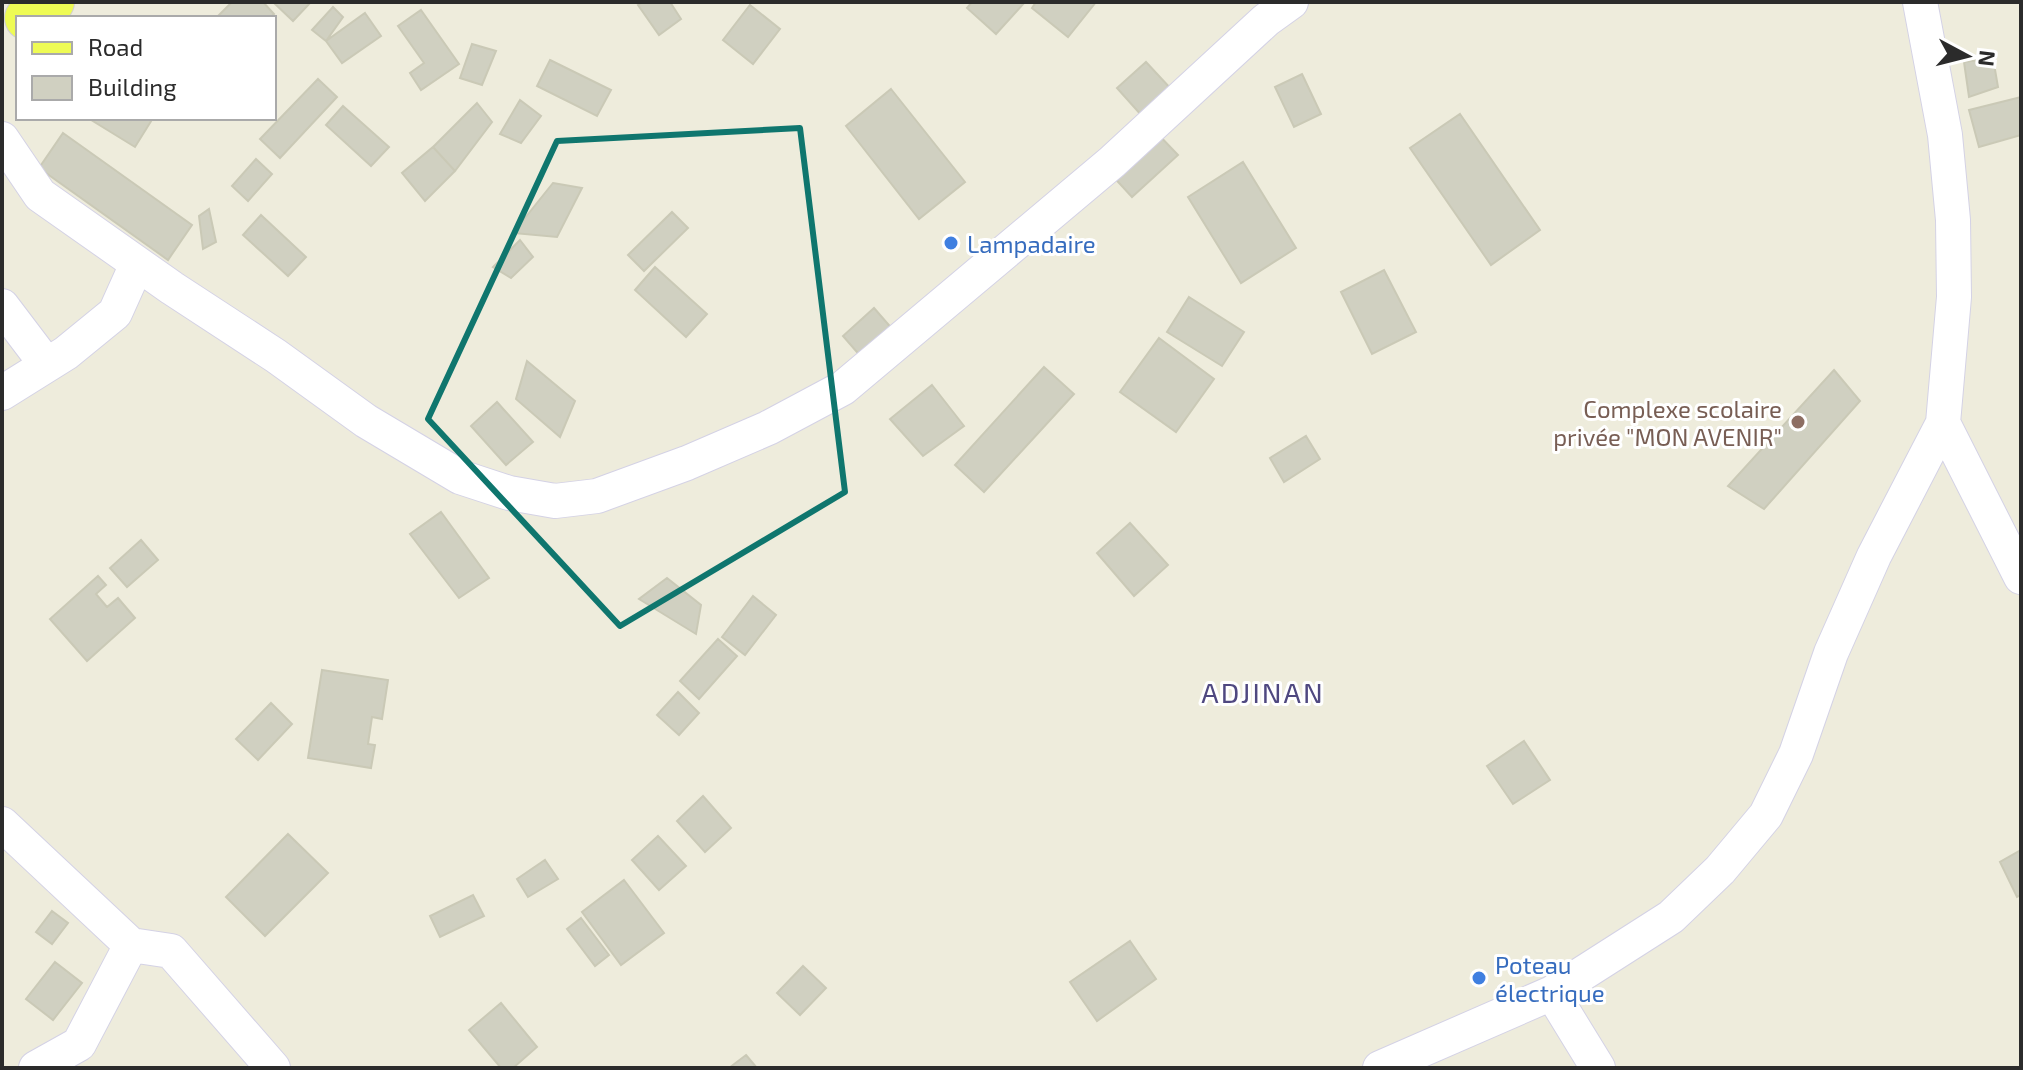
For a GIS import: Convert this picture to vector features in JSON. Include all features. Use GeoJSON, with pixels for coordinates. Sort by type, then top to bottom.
{"type":"FeatureCollection","features":[{"type":"Feature","properties":{"kind":"main road"},"geometry":{"type":"LineString","coordinates":[[30,16],[52,2]]}},
{"type":"Feature","properties":{"kind":"street"},"geometry":{"type":"LineString","coordinates":[[1380,1068],[1552,993],[1671,917],[1720,870],[1766,815],[1796,754],[1831,653],[1874,556],[1943,423],[1954,297],[1953,220],[1945,135],[1920,2]]}},
{"type":"Feature","properties":{"kind":"street"},"geometry":{"type":"LineString","coordinates":[[2,139],[40,195],[366,421],[460,477],[509,493],[555,501],[597,496],[687,463],[768,428],[843,388],[1112,162],[1267,8]]}},
{"type":"Feature","properties":{"kind":"street"},"geometry":{"type":"LineString","coordinates":[[2,393],[66,353],[115,313],[137,264]]}},
{"type":"Feature","properties":{"kind":"street"},"geometry":{"type":"LineString","coordinates":[[2,306],[30,347],[46,364]]}},
{"type":"Feature","properties":{"kind":"street"},"geometry":{"type":"LineString","coordinates":[[1943,423],[2021,577]]}},
{"type":"Feature","properties":{"kind":"street"},"geometry":{"type":"LineString","coordinates":[[2,824],[131,945],[171,951],[273,1068]]}},
{"type":"Feature","properties":{"kind":"street"},"geometry":{"type":"LineString","coordinates":[[36,1068],[79,1044],[131,945]]}},
{"type":"Feature","properties":{"kind":"street"},"geometry":{"type":"LineString","coordinates":[[1552,993],[1598,1068]]}},
{"type":"Feature","properties":{"kind":"highlighted area"},"geometry":{"type":"Polygon","coordinates":[[[800,128],[845,492],[620,626],[428,419],[557,141],[800,128]]]}},
{"type":"Feature","properties":{"kind":"building"},"geometry":{"type":"Polygon","coordinates":[[[232,2],[263,2],[274,14],[272,16],[218,16],[232,2]]]}},
{"type":"Feature","properties":{"kind":"building"},"geometry":{"type":"Polygon","coordinates":[[[273,2],[311,2],[293,21],[273,2]]]}},
{"type":"Feature","properties":{"kind":"building"},"geometry":{"type":"Polygon","coordinates":[[[643,2],[670,2],[681,19],[659,35],[638,5],[643,2]]]}},
{"type":"Feature","properties":{"kind":"building"},"geometry":{"type":"Polygon","coordinates":[[[972,2],[1025,2],[996,34],[967,8],[972,2]]]}},
{"type":"Feature","properties":{"kind":"building"},"geometry":{"type":"Polygon","coordinates":[[[1036,2],[1096,2],[1068,37],[1032,8],[1036,2]]]}},
{"type":"Feature","properties":{"kind":"building"},"geometry":{"type":"Polygon","coordinates":[[[750,5],[780,29],[753,64],[723,40],[750,5]]]}},
{"type":"Feature","properties":{"kind":"building"},"geometry":{"type":"Polygon","coordinates":[[[333,7],[343,17],[326,41],[312,30],[333,7]]]}},
{"type":"Feature","properties":{"kind":"building"},"geometry":{"type":"Polygon","coordinates":[[[421,10],[459,64],[421,90],[410,73],[424,63],[398,26],[421,10]]]}},
{"type":"Feature","properties":{"kind":"building"},"geometry":{"type":"Polygon","coordinates":[[[365,13],[381,36],[342,63],[326,41],[365,13]]]}},
{"type":"Feature","properties":{"kind":"building"},"geometry":{"type":"Polygon","coordinates":[[[472,44],[496,51],[482,85],[460,78],[472,44]]]}},
{"type":"Feature","properties":{"kind":"building"},"geometry":{"type":"Polygon","coordinates":[[[1993,58],[1998,87],[1969,97],[1964,62],[1993,58]]]}},
{"type":"Feature","properties":{"kind":"building"},"geometry":{"type":"Polygon","coordinates":[[[550,60],[611,90],[597,116],[537,86],[550,60]]]}},
{"type":"Feature","properties":{"kind":"building"},"geometry":{"type":"Polygon","coordinates":[[[1146,62],[1172,90],[1143,117],[1117,88],[1146,62]]]}},
{"type":"Feature","properties":{"kind":"building"},"geometry":{"type":"Polygon","coordinates":[[[1302,74],[1321,114],[1294,127],[1275,87],[1302,74]]]}},
{"type":"Feature","properties":{"kind":"building"},"geometry":{"type":"Polygon","coordinates":[[[318,79],[337,97],[280,158],[260,139],[318,79]]]}},
{"type":"Feature","properties":{"kind":"building"},"geometry":{"type":"Polygon","coordinates":[[[891,89],[965,182],[919,219],[846,126],[891,89]]]}},
{"type":"Feature","properties":{"kind":"building"},"geometry":{"type":"Polygon","coordinates":[[[2021,97],[2021,135],[1979,147],[1969,110],[2021,97]]]}},
{"type":"Feature","properties":{"kind":"building"},"geometry":{"type":"Polygon","coordinates":[[[520,100],[541,116],[521,143],[500,134],[520,100]]]}},
{"type":"Feature","properties":{"kind":"building"},"geometry":{"type":"Polygon","coordinates":[[[477,103],[492,122],[455,171],[433,147],[477,103]]]}},
{"type":"Feature","properties":{"kind":"building"},"geometry":{"type":"Polygon","coordinates":[[[343,106],[389,147],[371,166],[326,125],[343,106]]]}},
{"type":"Feature","properties":{"kind":"building"},"geometry":{"type":"Polygon","coordinates":[[[1460,114],[1540,230],[1491,265],[1410,148],[1460,114]]]}},
{"type":"Feature","properties":{"kind":"building"},"geometry":{"type":"Polygon","coordinates":[[[91,120],[152,120],[135,147],[91,120]]]}},
{"type":"Feature","properties":{"kind":"building"},"geometry":{"type":"Polygon","coordinates":[[[1154,130],[1178,155],[1132,197],[1109,172],[1154,130]]]}},
{"type":"Feature","properties":{"kind":"building"},"geometry":{"type":"Polygon","coordinates":[[[63,133],[192,225],[168,260],[39,168],[63,133]]]}},
{"type":"Feature","properties":{"kind":"building"},"geometry":{"type":"Polygon","coordinates":[[[433,147],[455,171],[425,201],[402,173],[433,147]]]}},
{"type":"Feature","properties":{"kind":"building"},"geometry":{"type":"Polygon","coordinates":[[[256,159],[272,174],[248,201],[232,186],[256,159]]]}},
{"type":"Feature","properties":{"kind":"building"},"geometry":{"type":"Polygon","coordinates":[[[1243,162],[1296,248],[1241,283],[1188,197],[1243,162]]]}},
{"type":"Feature","properties":{"kind":"building"},"geometry":{"type":"Polygon","coordinates":[[[553,183],[582,188],[557,237],[513,233],[553,183]]]}},
{"type":"Feature","properties":{"kind":"building"},"geometry":{"type":"Polygon","coordinates":[[[209,209],[216,242],[203,249],[199,216],[209,209]]]}},
{"type":"Feature","properties":{"kind":"building"},"geometry":{"type":"Polygon","coordinates":[[[672,212],[688,228],[644,271],[628,255],[672,212]]]}},
{"type":"Feature","properties":{"kind":"building"},"geometry":{"type":"Polygon","coordinates":[[[261,215],[306,257],[288,276],[243,235],[261,215]]]}},
{"type":"Feature","properties":{"kind":"building"},"geometry":{"type":"Polygon","coordinates":[[[520,240],[533,257],[511,278],[493,267],[520,240]]]}},
{"type":"Feature","properties":{"kind":"building"},"geometry":{"type":"Polygon","coordinates":[[[655,267],[707,314],[686,337],[635,290],[655,267]]]}},
{"type":"Feature","properties":{"kind":"building"},"geometry":{"type":"Polygon","coordinates":[[[1384,270],[1416,332],[1372,354],[1341,292],[1384,270]]]}},
{"type":"Feature","properties":{"kind":"building"},"geometry":{"type":"Polygon","coordinates":[[[1189,297],[1244,332],[1222,366],[1167,332],[1189,297]]]}},
{"type":"Feature","properties":{"kind":"building"},"geometry":{"type":"Polygon","coordinates":[[[874,308],[894,331],[863,359],[843,336],[874,308]]]}},
{"type":"Feature","properties":{"kind":"building"},"geometry":{"type":"Polygon","coordinates":[[[1159,338],[1214,379],[1176,432],[1120,392],[1159,338]]]}},
{"type":"Feature","properties":{"kind":"building"},"geometry":{"type":"Polygon","coordinates":[[[527,361],[575,401],[560,437],[516,399],[527,361]]]}},
{"type":"Feature","properties":{"kind":"building"},"geometry":{"type":"Polygon","coordinates":[[[1044,367],[1074,394],[984,492],[955,465],[1044,367]]]}},
{"type":"Feature","properties":{"kind":"building"},"geometry":{"type":"Polygon","coordinates":[[[1834,370],[1860,401],[1764,509],[1728,486],[1834,370]]]}},
{"type":"Feature","properties":{"kind":"building"},"geometry":{"type":"Polygon","coordinates":[[[932,385],[964,426],[923,456],[890,419],[932,385]]]}},
{"type":"Feature","properties":{"kind":"building"},"geometry":{"type":"Polygon","coordinates":[[[497,402],[533,442],[506,465],[471,426],[497,402]]]}},
{"type":"Feature","properties":{"kind":"building"},"geometry":{"type":"Polygon","coordinates":[[[1306,436],[1320,459],[1284,482],[1270,458],[1306,436]]]}},
{"type":"Feature","properties":{"kind":"building"},"geometry":{"type":"Polygon","coordinates":[[[441,512],[489,578],[459,598],[410,534],[441,512]]]}},
{"type":"Feature","properties":{"kind":"building"},"geometry":{"type":"Polygon","coordinates":[[[1130,523],[1168,565],[1134,596],[1097,553],[1130,523]]]}},
{"type":"Feature","properties":{"kind":"building"},"geometry":{"type":"Polygon","coordinates":[[[141,540],[158,560],[127,587],[110,568],[141,540]]]}},
{"type":"Feature","properties":{"kind":"building"},"geometry":{"type":"Polygon","coordinates":[[[98,576],[106,585],[96,594],[107,607],[118,598],[135,618],[87,661],[50,619],[98,576]]]}},
{"type":"Feature","properties":{"kind":"building"},"geometry":{"type":"Polygon","coordinates":[[[667,578],[701,605],[696,634],[639,599],[667,578]]]}},
{"type":"Feature","properties":{"kind":"building"},"geometry":{"type":"Polygon","coordinates":[[[753,596],[776,615],[745,655],[722,637],[753,596]]]}},
{"type":"Feature","properties":{"kind":"building"},"geometry":{"type":"Polygon","coordinates":[[[718,639],[737,656],[699,699],[680,681],[718,639]]]}},
{"type":"Feature","properties":{"kind":"building"},"geometry":{"type":"Polygon","coordinates":[[[322,670],[388,680],[382,719],[372,717],[368,744],[375,745],[371,768],[308,758],[322,670]]]}},
{"type":"Feature","properties":{"kind":"building"},"geometry":{"type":"Polygon","coordinates":[[[678,692],[699,713],[679,735],[657,715],[678,692]]]}},
{"type":"Feature","properties":{"kind":"building"},"geometry":{"type":"Polygon","coordinates":[[[271,703],[292,724],[258,760],[236,739],[271,703]]]}},
{"type":"Feature","properties":{"kind":"building"},"geometry":{"type":"Polygon","coordinates":[[[1524,741],[1550,780],[1513,804],[1487,766],[1524,741]]]}},
{"type":"Feature","properties":{"kind":"building"},"geometry":{"type":"Polygon","coordinates":[[[703,796],[731,828],[705,852],[677,821],[703,796]]]}},
{"type":"Feature","properties":{"kind":"building"},"geometry":{"type":"Polygon","coordinates":[[[288,834],[328,873],[265,936],[226,897],[288,834]]]}},
{"type":"Feature","properties":{"kind":"building"},"geometry":{"type":"Polygon","coordinates":[[[658,836],[686,866],[659,890],[632,860],[658,836]]]}},
{"type":"Feature","properties":{"kind":"building"},"geometry":{"type":"Polygon","coordinates":[[[2021,850],[2021,895],[2017,897],[2000,862],[2021,850]]]}},
{"type":"Feature","properties":{"kind":"building"},"geometry":{"type":"Polygon","coordinates":[[[545,860],[558,879],[528,897],[517,879],[545,860]]]}},
{"type":"Feature","properties":{"kind":"building"},"geometry":{"type":"Polygon","coordinates":[[[624,880],[664,933],[621,965],[582,912],[624,880]]]}},
{"type":"Feature","properties":{"kind":"building"},"geometry":{"type":"Polygon","coordinates":[[[473,895],[484,916],[440,937],[430,916],[473,895]]]}},
{"type":"Feature","properties":{"kind":"building"},"geometry":{"type":"Polygon","coordinates":[[[52,911],[68,923],[52,944],[36,932],[52,911]]]}},
{"type":"Feature","properties":{"kind":"building"},"geometry":{"type":"Polygon","coordinates":[[[581,918],[609,955],[595,966],[567,929],[581,918]]]}},
{"type":"Feature","properties":{"kind":"building"},"geometry":{"type":"Polygon","coordinates":[[[1130,941],[1156,979],[1097,1021],[1070,982],[1130,941]]]}},
{"type":"Feature","properties":{"kind":"building"},"geometry":{"type":"Polygon","coordinates":[[[55,962],[82,983],[53,1020],[26,999],[55,962]]]}},
{"type":"Feature","properties":{"kind":"building"},"geometry":{"type":"Polygon","coordinates":[[[803,966],[826,988],[800,1015],[777,993],[803,966]]]}},
{"type":"Feature","properties":{"kind":"building"},"geometry":{"type":"Polygon","coordinates":[[[501,1003],[537,1047],[513,1068],[501,1068],[469,1030],[501,1003]]]}},
{"type":"Feature","properties":{"kind":"building"},"geometry":{"type":"Polygon","coordinates":[[[746,1055],[757,1068],[729,1068],[746,1055]]]}},
{"type":"Feature","properties":{"kind":"place","name":"Lampadaire"},"geometry":{"type":"Point","coordinates":[951,243]}},
{"type":"Feature","properties":{"kind":"place","name":"Complexe scolaire privée \"MON AVENIR\""},"geometry":{"type":"Point","coordinates":[1798,422]}},
{"type":"Feature","properties":{"kind":"place","name":"Poteau électrique"},"geometry":{"type":"Point","coordinates":[1479,978]}},
{"type":"Feature","properties":{"kind":"district","name":"ADJINAN"},"geometry":{"type":"Point","coordinates":[1263,692]}}]}
